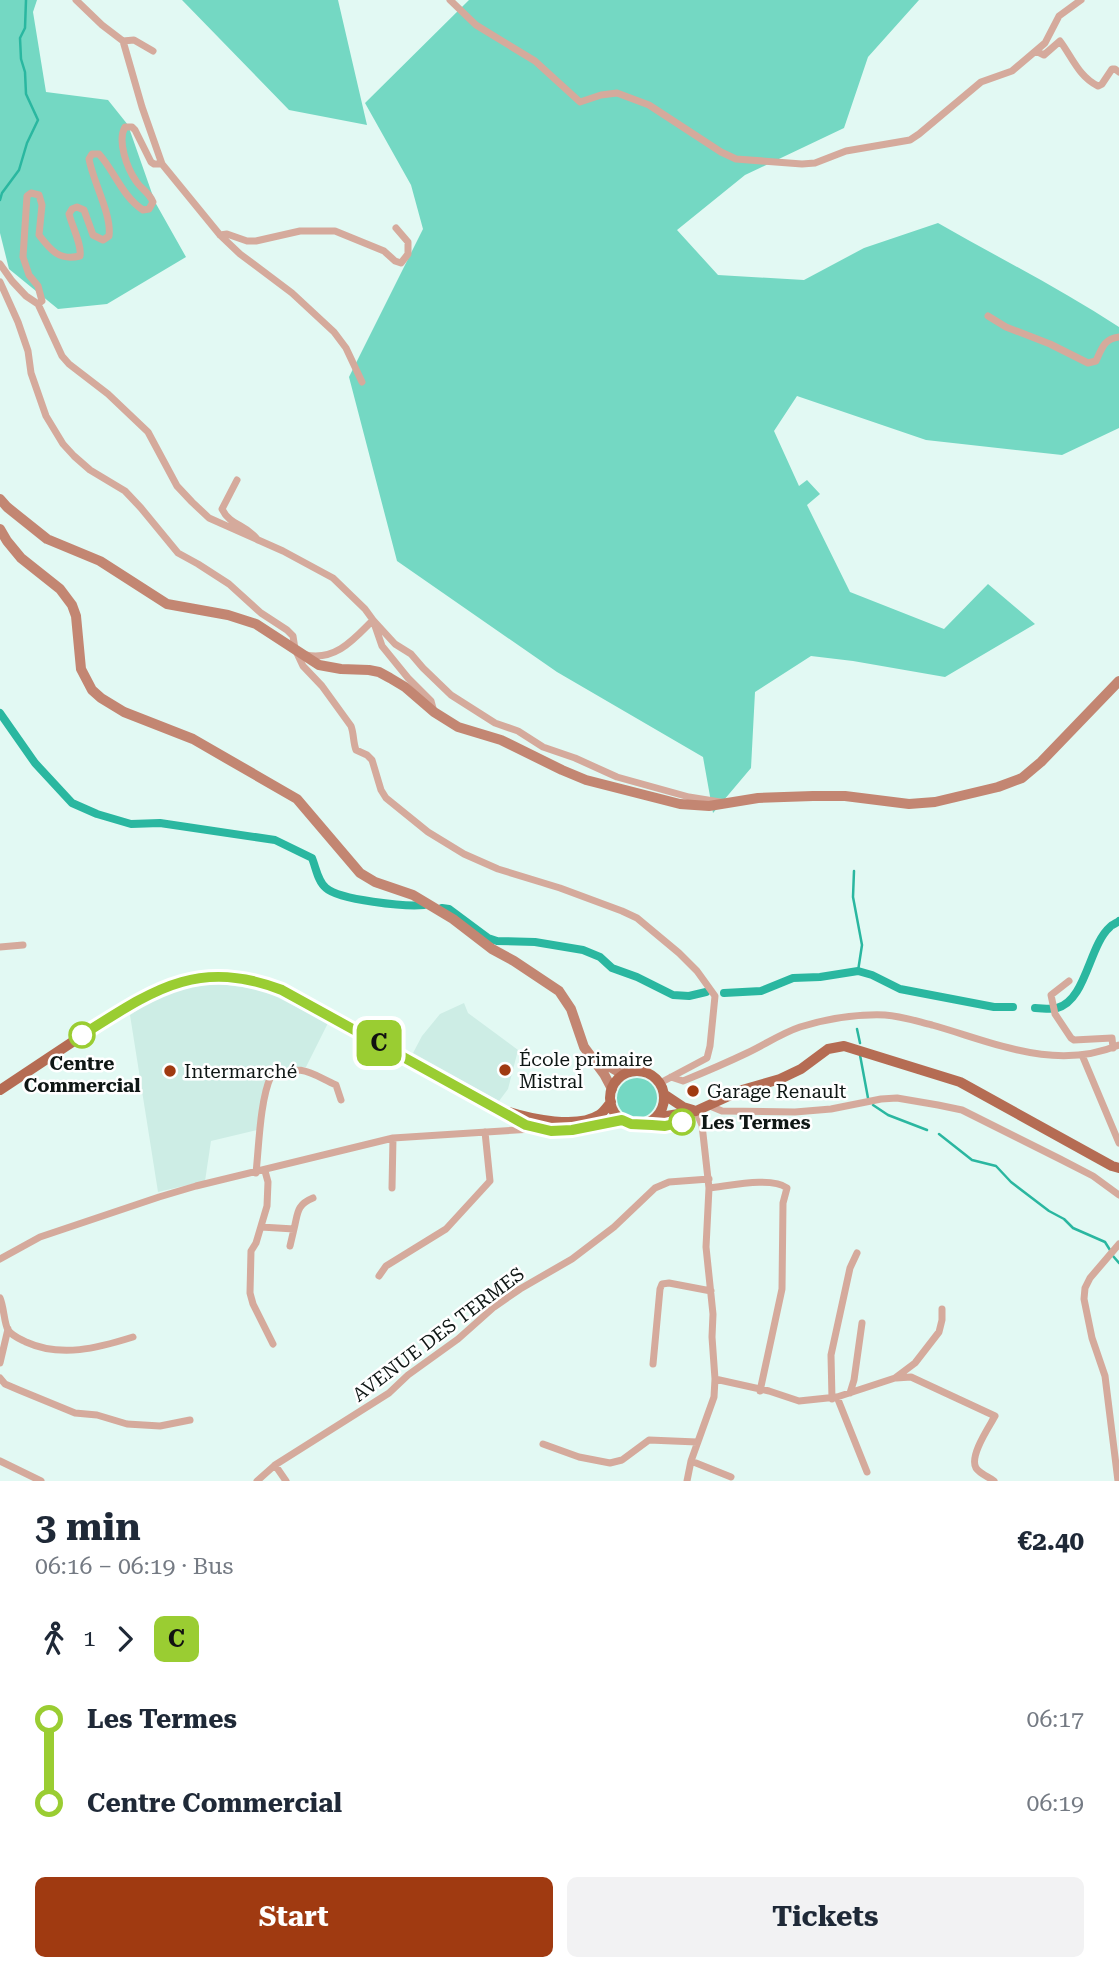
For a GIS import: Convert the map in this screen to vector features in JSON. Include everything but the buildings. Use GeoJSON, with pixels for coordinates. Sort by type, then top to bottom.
{"type":"FeatureCollection","features":[{"type":"Feature","properties":{"kind":"main road"},"geometry":{"type":"LineString","coordinates":[[0,499],[47,539],[100,561],[167,604],[228,615],[256,624],[319,665],[379,672],[405,687],[434,712],[458,727],[500,740],[586,780],[680,804],[709,806],[758,799],[813,796],[845,796],[909,804],[934,802],[999,787],[1022,778],[1041,762],[1119,681]]}},
{"type":"Feature","properties":{"kind":"main road"},"geometry":{"type":"LineString","coordinates":[[0,529],[21,558],[60,589],[72,605],[76,617],[81,669],[92,690],[124,712],[193,738],[297,799],[360,873],[375,882],[413,895],[559,991],[571,1009],[584,1047],[612,1089]]}},
{"type":"Feature","properties":{"kind":"main road"},"geometry":{"type":"LineString","coordinates":[[0,1090],[115,1014],[163,987],[185,980],[218,976],[259,982],[282,990],[493,1106],[521,1127],[554,1126],[591,1119],[599,1115],[611,1102]]}},
{"type":"Feature","properties":{"kind":"main road"},"geometry":{"type":"LineString","coordinates":[[625,1073],[612,1089],[611,1102],[622,1120],[641,1125],[655,1118],[696,1111],[742,1090],[791,1075],[836,1046],[852,1047],[960,1082],[1119,1168]]}},
{"type":"Feature","properties":{"kind":"main road"},"geometry":{"type":"LineString","coordinates":[[589,1054],[605,1065],[625,1073],[641,1071],[666,1080],[661,1111],[655,1118]]}},
{"type":"Feature","properties":{"kind":"main road"},"geometry":{"type":"LineString","coordinates":[[664,1095],[683,1107],[696,1111]]}},
{"type":"Feature","properties":{"kind":"main road"},"geometry":{"type":"LineString","coordinates":[[493,1106],[572,1130],[622,1120]]}},
{"type":"Feature","properties":{"kind":"street"},"geometry":{"type":"LineString","coordinates":[[76,0],[123,41],[162,164],[220,235],[240,254],[292,293],[334,332],[346,348],[362,382]]}},
{"type":"Feature","properties":{"kind":"street"},"geometry":{"type":"LineString","coordinates":[[450,0],[476,25],[535,61],[580,102],[601,94],[617,93],[649,105],[736,159],[802,164],[815,163],[846,151],[909,140],[981,82],[1012,71],[1045,43],[1059,16],[1081,0]]}},
{"type":"Feature","properties":{"kind":"street"},"geometry":{"type":"LineString","coordinates":[[123,41],[134,40],[153,51]]}},
{"type":"Feature","properties":{"kind":"street"},"geometry":{"type":"LineString","coordinates":[[1036,51],[1044,55],[1060,41],[1075,66],[1091,83],[1098,86],[1102,85],[1112,69],[1119,72]]}},
{"type":"Feature","properties":{"kind":"street"},"geometry":{"type":"LineString","coordinates":[[38,304],[42,301],[38,286],[29,275],[23,257],[27,197],[31,192],[39,195],[42,205],[39,235],[51,251],[69,259],[80,256],[82,248],[75,236],[69,214],[72,209],[77,207],[83,210],[93,235],[103,240],[109,236],[110,230],[91,169],[89,159],[92,155],[99,154],[128,196],[143,210],[149,209],[153,202],[150,194],[137,184],[130,172],[122,138],[125,127],[135,130],[151,162],[162,164]]}},
{"type":"Feature","properties":{"kind":"street"},"geometry":{"type":"LineString","coordinates":[[220,235],[227,234],[247,241],[256,241],[300,231],[335,230],[384,251],[401,263],[408,254],[408,242],[396,228]]}},
{"type":"Feature","properties":{"kind":"street"},"geometry":{"type":"LineString","coordinates":[[0,264],[26,296],[38,304],[69,364],[108,394],[148,432],[177,486],[209,518],[293,556],[333,578],[395,644],[411,654],[451,695],[495,723],[518,731],[543,747],[617,777],[689,797],[728,803]]}},
{"type":"Feature","properties":{"kind":"street"},"geometry":{"type":"LineString","coordinates":[[0,282],[28,351],[31,373],[46,416],[63,444],[90,470],[125,491],[178,553],[229,584],[261,612],[288,630],[303,666],[322,686],[351,726],[356,750],[372,760],[386,798],[428,832],[477,862],[560,888],[637,918],[697,971],[715,996],[707,1058],[666,1080]]}},
{"type":"Feature","properties":{"kind":"street"},"geometry":{"type":"LineString","coordinates":[[988,316],[1006,327],[1050,344],[1088,363],[1096,361],[1103,344],[1119,337]]}},
{"type":"Feature","properties":{"kind":"street"},"geometry":{"type":"LineString","coordinates":[[237,480],[222,509],[228,518],[251,531],[258,541]]}},
{"type":"Feature","properties":{"kind":"street"},"geometry":{"type":"LineString","coordinates":[[298,651],[319,657],[343,648],[373,620]]}},
{"type":"Feature","properties":{"kind":"street"},"geometry":{"type":"LineString","coordinates":[[373,620],[382,646],[431,701],[434,712]]}},
{"type":"Feature","properties":{"kind":"street"},"geometry":{"type":"LineString","coordinates":[[0,947],[23,945]]}},
{"type":"Feature","properties":{"kind":"street"},"geometry":{"type":"LineString","coordinates":[[666,1080],[683,1081],[798,1028],[863,1015],[906,1018],[1027,1054],[1055,1057],[1082,1055],[1116,1046],[1115,1038],[1070,1038],[1055,1014],[1051,995],[1069,981]]}},
{"type":"Feature","properties":{"kind":"street"},"geometry":{"type":"LineString","coordinates":[[1082,1055],[1119,1143]]}},
{"type":"Feature","properties":{"kind":"street"},"geometry":{"type":"LineString","coordinates":[[256,1173],[264,1101],[271,1076],[297,1069],[306,1070],[336,1085],[341,1100]]}},
{"type":"Feature","properties":{"kind":"street"},"geometry":{"type":"LineString","coordinates":[[710,1106],[722,1111],[795,1112],[897,1098],[962,1110],[1060,1158],[1109,1186],[1119,1195]]}},
{"type":"Feature","properties":{"kind":"street"},"geometry":{"type":"LineString","coordinates":[[687,1481],[697,1442],[714,1397],[715,1379],[706,1247],[709,1184],[702,1125],[696,1111]]}},
{"type":"Feature","properties":{"kind":"street"},"geometry":{"type":"LineString","coordinates":[[0,1259],[40,1237],[159,1196],[393,1139],[521,1127]]}},
{"type":"Feature","properties":{"kind":"street"},"geometry":{"type":"LineString","coordinates":[[379,1276],[386,1266],[453,1223],[490,1181],[485,1132]]}},
{"type":"Feature","properties":{"kind":"street"},"geometry":{"type":"LineString","coordinates":[[392,1188],[393,1139]]}},
{"type":"Feature","properties":{"kind":"street"},"geometry":{"type":"LineString","coordinates":[[265,1171],[268,1182],[267,1206],[251,1251],[250,1293],[273,1344]]}},
{"type":"Feature","properties":{"kind":"street","name":"AVENUE DES TERMES"},"geometry":{"type":"LineString","coordinates":[[257,1481],[275,1465],[390,1393],[408,1375],[458,1339],[494,1307],[572,1259],[614,1227],[655,1188],[669,1182],[768,1182],[783,1184],[787,1188],[783,1203],[782,1289],[760,1391]]}},
{"type":"Feature","properties":{"kind":"street"},"geometry":{"type":"LineString","coordinates":[[1109,1186],[1119,1188]]}},
{"type":"Feature","properties":{"kind":"street"},"geometry":{"type":"LineString","coordinates":[[290,1246],[300,1207],[303,1202],[313,1198]]}},
{"type":"Feature","properties":{"kind":"street"},"geometry":{"type":"LineString","coordinates":[[261,1227],[294,1229]]}},
{"type":"Feature","properties":{"kind":"street"},"geometry":{"type":"LineString","coordinates":[[1118,1481],[1105,1376],[1092,1338],[1084,1299],[1090,1278],[1119,1244]]}},
{"type":"Feature","properties":{"kind":"street"},"geometry":{"type":"LineString","coordinates":[[857,1252],[850,1268],[831,1355],[834,1398],[867,1472]]}},
{"type":"Feature","properties":{"kind":"street"},"geometry":{"type":"LineString","coordinates":[[653,1364],[662,1284],[711,1291]]}},
{"type":"Feature","properties":{"kind":"street"},"geometry":{"type":"LineString","coordinates":[[0,1298],[8,1329],[0,1363]]}},
{"type":"Feature","properties":{"kind":"street"},"geometry":{"type":"LineString","coordinates":[[895,1378],[915,1363],[939,1332],[942,1309]]}},
{"type":"Feature","properties":{"kind":"street"},"geometry":{"type":"LineString","coordinates":[[850,1393],[855,1380],[862,1323]]}},
{"type":"Feature","properties":{"kind":"street"},"geometry":{"type":"LineString","coordinates":[[8,1329],[16,1337],[32,1344],[75,1351],[133,1337]]}},
{"type":"Feature","properties":{"kind":"street"},"geometry":{"type":"LineString","coordinates":[[715,1379],[799,1401],[834,1398],[895,1378],[911,1377],[995,1416],[973,1460],[979,1471],[995,1481]]}},
{"type":"Feature","properties":{"kind":"street"},"geometry":{"type":"LineString","coordinates":[[0,1378],[5,1384],[75,1413],[97,1415],[127,1424],[160,1426],[190,1420]]}},
{"type":"Feature","properties":{"kind":"street"},"geometry":{"type":"LineString","coordinates":[[543,1444],[579,1457],[610,1463],[622,1460],[649,1440],[697,1442]]}},
{"type":"Feature","properties":{"kind":"street"},"geometry":{"type":"LineString","coordinates":[[0,1461],[41,1481]]}},
{"type":"Feature","properties":{"kind":"street"},"geometry":{"type":"LineString","coordinates":[[691,1461],[731,1477]]}},
{"type":"Feature","properties":{"kind":"street"},"geometry":{"type":"LineString","coordinates":[[275,1465],[286,1481]]}},
{"type":"Feature","properties":{"kind":"shaded area"},"geometry":{"type":"Polygon","coordinates":[[[211,983],[267,992],[328,1023],[306,1067],[274,1069],[267,1074],[257,1130],[211,1141],[205,1181],[158,1192],[130,1015],[159,996],[211,983]]]}},
{"type":"Feature","properties":{"kind":"shaded area"},"geometry":{"type":"Polygon","coordinates":[[[464,1003],[468,1013],[518,1050],[508,1089],[499,1101],[413,1053],[422,1036],[440,1014],[464,1003]]]}},
{"type":"Feature","properties":{"kind":"green space"},"geometry":{"type":"Polygon","coordinates":[[[0,0],[37,0],[33,12],[46,92],[108,100],[128,125],[155,202],[186,257],[107,304],[58,309],[9,269],[0,233],[0,0]]]}},
{"type":"Feature","properties":{"kind":"green space"},"geometry":{"type":"Polygon","coordinates":[[[182,0],[338,0],[367,125],[289,110],[182,0]]]}},
{"type":"Feature","properties":{"kind":"green space"},"geometry":{"type":"Polygon","coordinates":[[[469,0],[919,0],[868,57],[844,128],[745,175],[677,230],[718,275],[804,280],[864,248],[938,223],[1119,327],[1119,428],[1062,455],[926,440],[797,396],[774,431],[799,486],[807,480],[820,494],[807,505],[850,592],[944,629],[988,584],[1035,624],[945,677],[811,656],[755,692],[751,768],[713,813],[703,757],[557,672],[397,561],[349,377],[423,229],[411,185],[365,103],[469,0]]]}},
{"type":"Feature","properties":{"kind":"green space"},"geometry":{"type":"Polygon","coordinates":[[[637,1078],[645,1079],[651,1084],[656,1090],[656,1106],[651,1112],[645,1117],[637,1118],[629,1117],[623,1112],[618,1106],[617,1098],[618,1090],[623,1084],[629,1079],[637,1078]]]}},
{"type":"Feature","properties":{"kind":"waterway"},"geometry":{"type":"LineString","coordinates":[[0,200],[19,170],[27,143],[38,120],[26,94],[25,72],[21,59],[20,38],[25,28],[26,0]]}},
{"type":"Feature","properties":{"kind":"waterway"},"geometry":{"type":"LineString","coordinates":[[0,713],[35,763],[72,803],[131,824],[160,823],[275,840],[312,858],[321,882],[333,892],[373,902],[424,905]]}},
{"type":"Feature","properties":{"kind":"waterway"},"geometry":{"type":"LineString","coordinates":[[854,871],[853,897],[862,945],[858,971]]}},
{"type":"Feature","properties":{"kind":"waterway"},"geometry":{"type":"LineString","coordinates":[[442,908],[449,909],[488,938],[497,941],[535,942],[583,950],[600,957],[612,968],[673,995],[689,996],[706,992]]}},
{"type":"Feature","properties":{"kind":"waterway"},"geometry":{"type":"LineString","coordinates":[[1035,1008],[1055,1009],[1075,995],[1103,935],[1110,926],[1119,921]]}},
{"type":"Feature","properties":{"kind":"waterway"},"geometry":{"type":"LineString","coordinates":[[724,993],[761,991],[793,978],[858,971],[900,989],[994,1007],[1013,1007]]}},
{"type":"Feature","properties":{"kind":"waterway"},"geometry":{"type":"LineString","coordinates":[[857,1029],[860,1043]]}},
{"type":"Feature","properties":{"kind":"waterway"},"geometry":{"type":"LineString","coordinates":[[860,1055],[868,1098]]}},
{"type":"Feature","properties":{"kind":"waterway"},"geometry":{"type":"LineString","coordinates":[[873,1105],[888,1115],[927,1130]]}},
{"type":"Feature","properties":{"kind":"waterway"},"geometry":{"type":"LineString","coordinates":[[939,1134],[972,1160],[996,1166],[1011,1182],[1049,1211],[1064,1219],[1073,1228],[1105,1242],[1110,1250]]}},
{"type":"Feature","properties":{"kind":"waterway"},"geometry":{"type":"LineString","coordinates":[[1113,1256],[1119,1263]]}},
{"type":"Feature","properties":{"kind":"bus line","name":"C"},"geometry":{"type":"LineString","coordinates":[[82,1035],[163,987],[185,980],[218,976],[237,978],[282,990],[526,1125],[551,1131],[572,1130],[622,1120],[631,1124],[665,1126],[682,1122]]}},
{"type":"Feature","properties":{"kind":"place","name":"Centre Commercial"},"geometry":{"type":"Point","coordinates":[82,1035]}},
{"type":"Feature","properties":{"kind":"place","name":"École primaire Mistral"},"geometry":{"type":"Point","coordinates":[505,1070]}},
{"type":"Feature","properties":{"kind":"place","name":"Intermarché"},"geometry":{"type":"Point","coordinates":[170,1071]}},
{"type":"Feature","properties":{"kind":"place","name":"Garage Renault"},"geometry":{"type":"Point","coordinates":[693,1091]}},
{"type":"Feature","properties":{"kind":"place","name":"Les Termes"},"geometry":{"type":"Point","coordinates":[682,1122]}}]}
